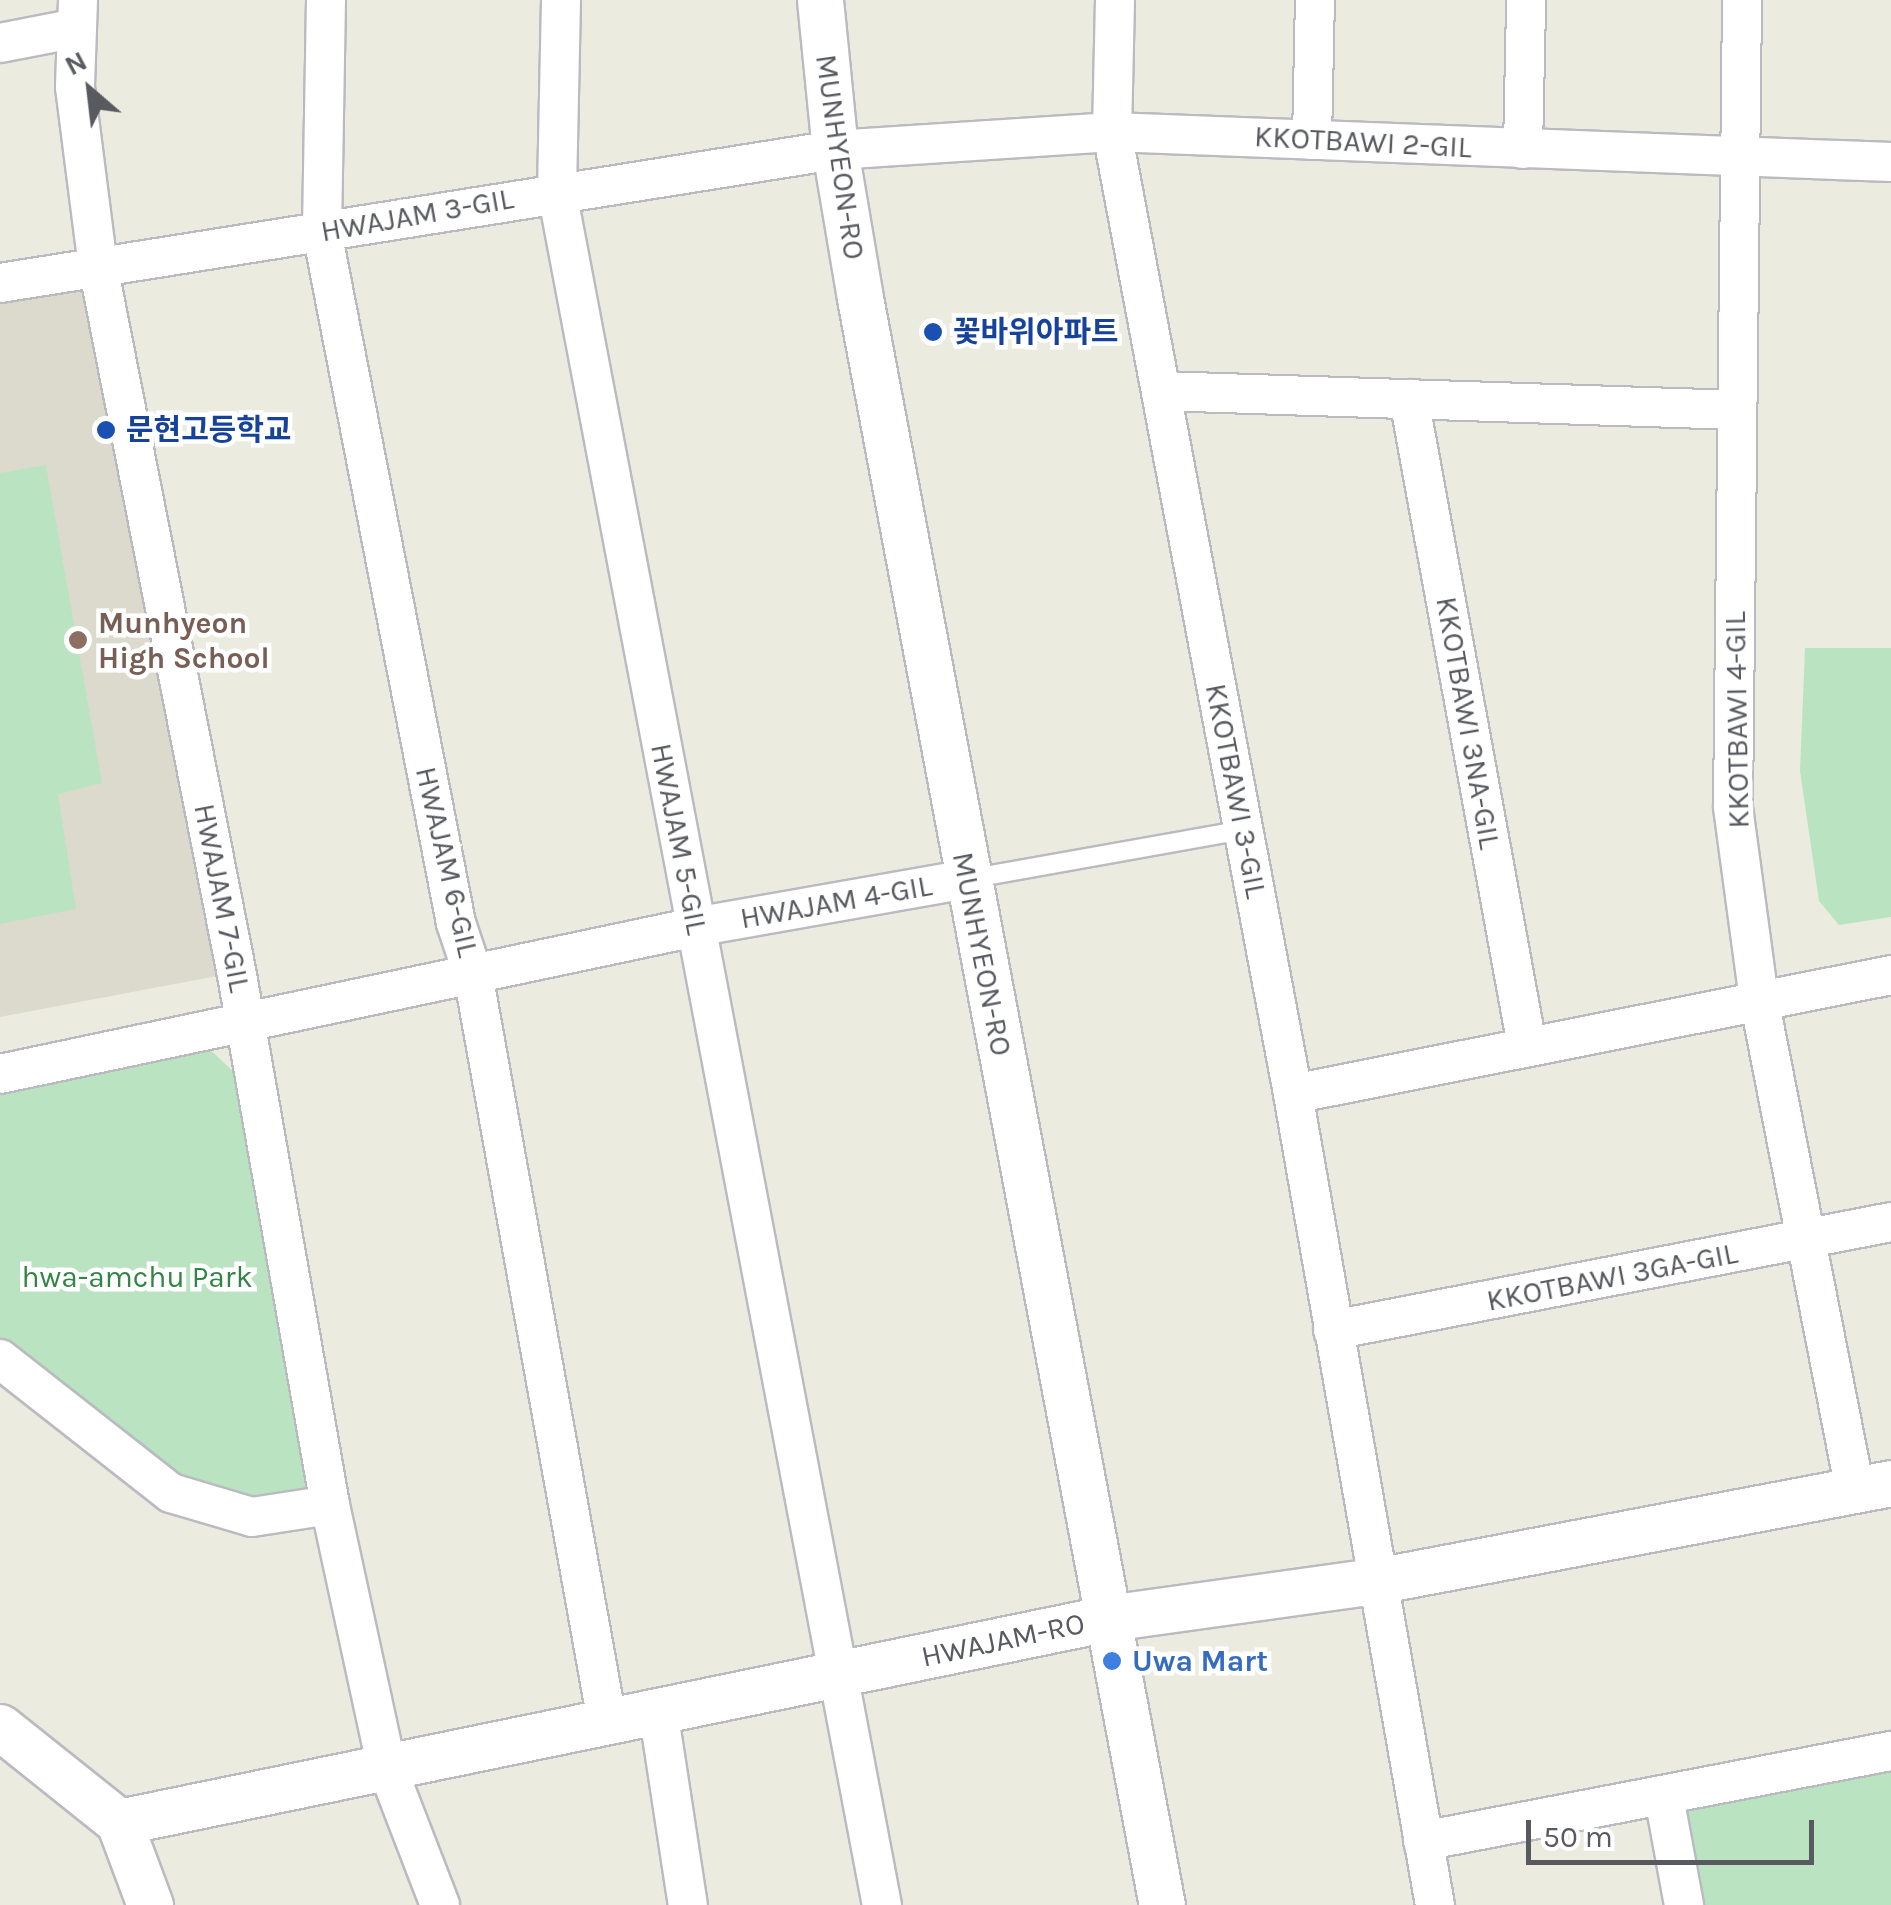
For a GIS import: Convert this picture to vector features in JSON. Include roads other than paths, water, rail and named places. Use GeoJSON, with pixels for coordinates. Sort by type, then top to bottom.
{"type":"FeatureCollection","features":[{"type":"Feature","properties":{"kind":"street","name":"HWAJAM 6-GIL"},"geometry":{"type":"LineString","coordinates":[[326,0],[322,232],[456,923],[472,974],[607,1721]]}},
{"type":"Feature","properties":{"kind":"street","name":"HWAJAM 5-GIL"},"geometry":{"type":"LineString","coordinates":[[561,0],[557,192],[882,1905]]}},
{"type":"Feature","properties":{"kind":"street","name":"MUNHYEON-RO"},"geometry":{"type":"LineString","coordinates":[[820,0],[834,150],[1162,1905]]}},
{"type":"Feature","properties":{"kind":"street","name":"KKOTBAWI 3-GIL"},"geometry":{"type":"LineString","coordinates":[[1115,0],[1112,132],[1293,1094],[1436,1905]]}},
{"type":"Feature","properties":{"kind":"street"},"geometry":{"type":"LineString","coordinates":[[1312,140],[1315,0]]}},
{"type":"Feature","properties":{"kind":"street"},"geometry":{"type":"LineString","coordinates":[[1523,150],[1526,0]]}},
{"type":"Feature","properties":{"kind":"street","name":"KKOTBAWI 4-GIL"},"geometry":{"type":"LineString","coordinates":[[1742,0],[1733,807],[1759,1000],[1806,1240],[1873,1486]]}},
{"type":"Feature","properties":{"kind":"street","name":"HWAJAM 7-GIL"},"geometry":{"type":"LineString","coordinates":[[0,43],[77,14],[76,88],[98,266],[245,1022],[330,1505],[386,1765],[440,1905]]}},
{"type":"Feature","properties":{"kind":"street","name":"KKOTBAWI 2-GIL"},"geometry":{"type":"LineString","coordinates":[[834,150],[1112,132],[1891,162]]}},
{"type":"Feature","properties":{"kind":"street","name":"HWAJAM 3-GIL"},"geometry":{"type":"LineString","coordinates":[[0,282],[834,150]]}},
{"type":"Feature","properties":{"kind":"street"},"geometry":{"type":"LineString","coordinates":[[1161,391],[1737,410]]}},
{"type":"Feature","properties":{"kind":"street","name":"KKOTBAWI 3NA-GIL"},"geometry":{"type":"LineString","coordinates":[[1408,399],[1527,1046]]}},
{"type":"Feature","properties":{"kind":"street","name":"HWAJAM 4-GIL"},"geometry":{"type":"LineString","coordinates":[[0,1074],[695,926],[968,879]]}},
{"type":"Feature","properties":{"kind":"street"},"geometry":{"type":"LineString","coordinates":[[1293,1094],[1891,975]]}},
{"type":"Feature","properties":{"kind":"street","name":"KKOTBAWI 3GA-GIL"},"geometry":{"type":"LineString","coordinates":[[1333,1330],[1891,1222]]}},
{"type":"Feature","properties":{"kind":"street"},"geometry":{"type":"LineString","coordinates":[[0,1359],[171,1494],[252,1516],[330,1505]]}},
{"type":"Feature","properties":{"kind":"street","name":"HWAJAM-RO"},"geometry":{"type":"LineString","coordinates":[[119,1822],[1108,1618],[1376,1581],[1873,1486]]}},
{"type":"Feature","properties":{"kind":"street"},"geometry":{"type":"LineString","coordinates":[[658,1710],[688,1905]]}},
{"type":"Feature","properties":{"kind":"street"},"geometry":{"type":"LineString","coordinates":[[0,1727],[119,1822],[150,1905]]}},
{"type":"Feature","properties":{"kind":"street"},"geometry":{"type":"LineString","coordinates":[[1424,1841],[1891,1751]]}},
{"type":"Feature","properties":{"kind":"street"},"geometry":{"type":"LineString","coordinates":[[1664,1797],[1684,1905]]}},
{"type":"Feature","properties":{"kind":"lane"},"geometry":{"type":"LineString","coordinates":[[968,879],[1243,830]]}},
{"type":"Feature","properties":{"kind":"place","name":"꽃바위아파트"},"geometry":{"type":"Point","coordinates":[933,332]}},
{"type":"Feature","properties":{"kind":"place","name":"문현고등학교"},"geometry":{"type":"Point","coordinates":[106,430]}},
{"type":"Feature","properties":{"kind":"place","name":"Munhyeon High School"},"geometry":{"type":"Point","coordinates":[78,640]}},
{"type":"Feature","properties":{"kind":"place","name":"Uwa Mart"},"geometry":{"type":"Point","coordinates":[1112,1661]}},
{"type":"Feature","properties":{"kind":"park label","name":"hwa-amchu Park"},"geometry":{"type":"Point","coordinates":[137,1277]}}]}
